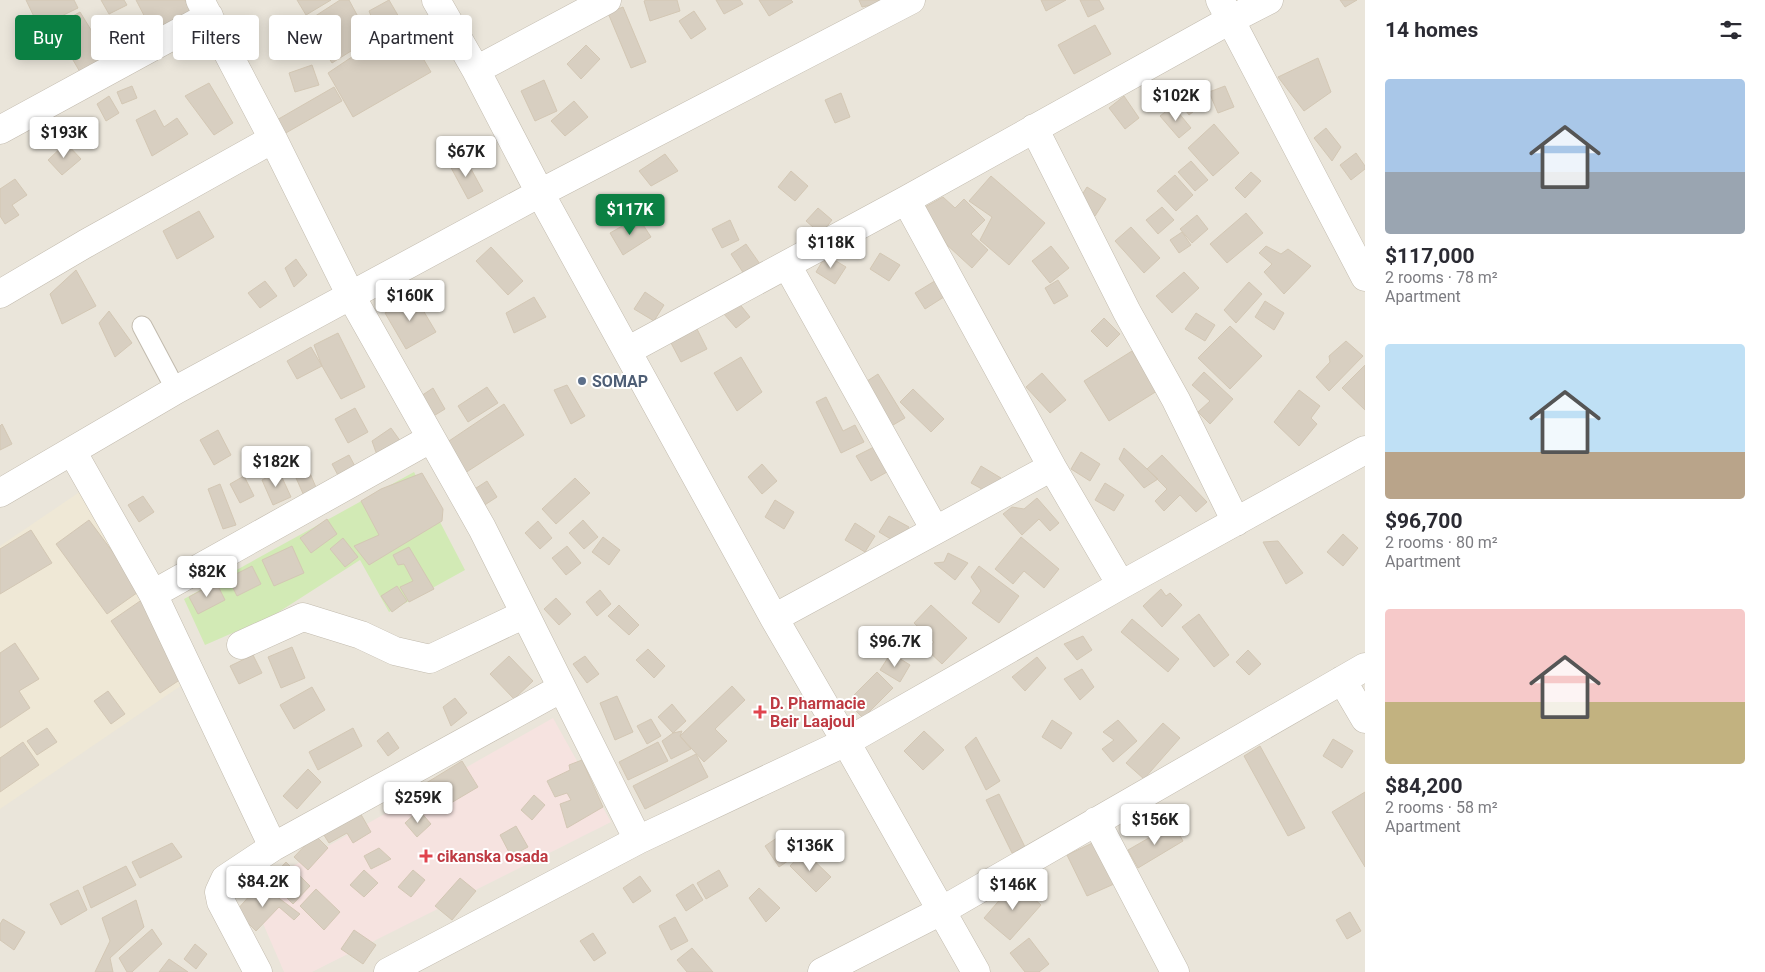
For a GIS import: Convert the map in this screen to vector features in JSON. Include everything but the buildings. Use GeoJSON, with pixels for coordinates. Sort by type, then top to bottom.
{"type":"FeatureCollection","features":[{"type":"Feature","properties":{"kind":"street"},"geometry":{"type":"LineString","coordinates":[[436,0],[476,70],[540,193],[774,618],[976,972]]}},
{"type":"Feature","properties":{"kind":"street"},"geometry":{"type":"LineString","coordinates":[[476,70],[607,0]]}},
{"type":"Feature","properties":{"kind":"street"},"geometry":{"type":"LineString","coordinates":[[0,493],[176,390],[540,193],[911,0]]}},
{"type":"Feature","properties":{"kind":"street"},"geometry":{"type":"LineString","coordinates":[[627,351],[906,200],[1034,128],[1225,10],[1269,0]]}},
{"type":"Feature","properties":{"kind":"street"},"geometry":{"type":"LineString","coordinates":[[0,130],[205,8],[351,296],[482,528],[638,840]]}},
{"type":"Feature","properties":{"kind":"street"},"geometry":{"type":"LineString","coordinates":[[1225,10],[1365,277]]}},
{"type":"Feature","properties":{"kind":"street"},"geometry":{"type":"LineString","coordinates":[[1034,128],[1127,312],[1176,400],[1236,522]]}},
{"type":"Feature","properties":{"kind":"street"},"geometry":{"type":"LineString","coordinates":[[0,294],[85,244],[273,139]]}},
{"type":"Feature","properties":{"kind":"street"},"geometry":{"type":"LineString","coordinates":[[906,200],[1052,467],[1121,585]]}},
{"type":"Feature","properties":{"kind":"street"},"geometry":{"type":"LineString","coordinates":[[787,265],[935,530]]}},
{"type":"Feature","properties":{"kind":"street"},"geometry":{"type":"LineString","coordinates":[[153,594],[430,438]]}},
{"type":"Feature","properties":{"kind":"street"},"geometry":{"type":"LineString","coordinates":[[388,972],[638,840],[846,742],[1121,585],[1365,450]]}},
{"type":"Feature","properties":{"kind":"street"},"geometry":{"type":"LineString","coordinates":[[72,451],[153,594],[274,847]]}},
{"type":"Feature","properties":{"kind":"street"},"geometry":{"type":"LineString","coordinates":[[774,618],[1052,467]]}},
{"type":"Feature","properties":{"kind":"street"},"geometry":{"type":"LineString","coordinates":[[241,645],[303,617],[361,635],[395,651],[430,659],[525,614]]}},
{"type":"Feature","properties":{"kind":"street"},"geometry":{"type":"LineString","coordinates":[[822,972],[941,911],[1354,673],[1365,719]]}},
{"type":"Feature","properties":{"kind":"street"},"geometry":{"type":"LineString","coordinates":[[258,972],[224,909],[219,892],[224,879],[274,847],[562,688]]}},
{"type":"Feature","properties":{"kind":"street"},"geometry":{"type":"LineString","coordinates":[[1096,821],[1175,972]]}},
{"type":"Feature","properties":{"kind":"lane"},"geometry":{"type":"LineString","coordinates":[[142,326],[176,390]]}},
{"type":"Feature","properties":{"kind":"shaded area"},"geometry":{"type":"Polygon","coordinates":[[[0,0],[1365,0],[1365,972],[0,972],[0,0]]]}},
{"type":"Feature","properties":{"kind":"shaded area"},"geometry":{"type":"Polygon","coordinates":[[[81,491],[204,670],[0,809],[0,546],[81,491]]]}},
{"type":"Feature","properties":{"kind":"shaded area","name":"cikanska osada"},"geometry":{"type":"Polygon","coordinates":[[[553,718],[611,822],[312,972],[284,972],[249,891],[553,718]]]}},
{"type":"Feature","properties":{"kind":"green space"},"geometry":{"type":"Polygon","coordinates":[[[414,472],[465,570],[389,612],[360,560],[274,615],[205,645],[184,599],[414,472]]]}},
{"type":"Feature","properties":{"kind":"place","name":"SOMAP"},"geometry":{"type":"Point","coordinates":[582,381]}},
{"type":"Feature","properties":{"kind":"place","name":"D. Pharmacie Beir Laajoul"},"geometry":{"type":"Point","coordinates":[760,712]}},
{"type":"Feature","properties":{"kind":"place","name":"cikanska osada"},"geometry":{"type":"Point","coordinates":[426,856]}}]}
